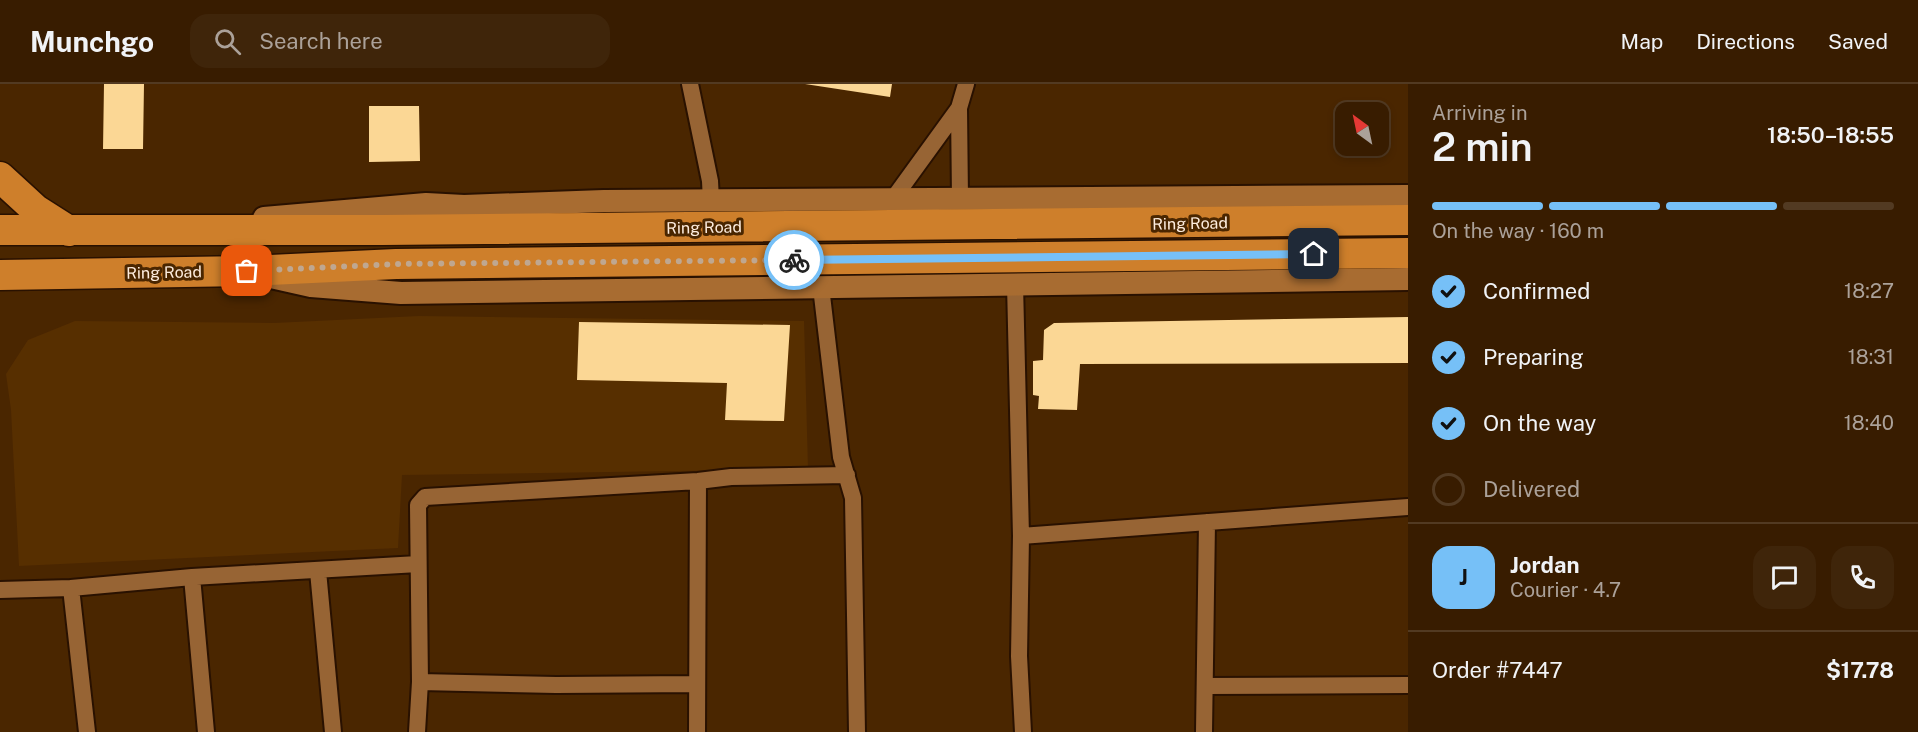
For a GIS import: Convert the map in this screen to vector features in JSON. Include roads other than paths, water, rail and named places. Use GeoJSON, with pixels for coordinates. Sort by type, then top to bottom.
{"type":"FeatureCollection","features":[{"type":"Feature","properties":{"kind":"highway"},"geometry":{"type":"LineString","coordinates":[[0,177],[36,210],[69,231]]}},
{"type":"Feature","properties":{"kind":"highway","name":"Ring Road"},"geometry":{"type":"LineString","coordinates":[[0,230],[383,230],[1408,220]]}},
{"type":"Feature","properties":{"kind":"highway","name":"Ring Road"},"geometry":{"type":"LineString","coordinates":[[0,274],[247,271],[396,264],[1408,253]]}},
{"type":"Feature","properties":{"kind":"street"},"geometry":{"type":"LineString","coordinates":[[690,84],[710,181],[711,201]]}},
{"type":"Feature","properties":{"kind":"street"},"geometry":{"type":"LineString","coordinates":[[960,199],[959,108],[966,84]]}},
{"type":"Feature","properties":{"kind":"street"},"geometry":{"type":"LineString","coordinates":[[893,199],[959,108]]}},
{"type":"Feature","properties":{"kind":"street"},"geometry":{"type":"LineString","coordinates":[[209,230],[253,219],[426,204],[464,206],[893,199],[1408,196]]}},
{"type":"Feature","properties":{"kind":"street"},"geometry":{"type":"LineString","coordinates":[[247,271],[311,286],[401,293],[1408,279]]}},
{"type":"Feature","properties":{"kind":"street"},"geometry":{"type":"LineString","coordinates":[[1015,284],[1022,536],[1018,656],[1023,732]]}},
{"type":"Feature","properties":{"kind":"street"},"geometry":{"type":"LineString","coordinates":[[821,287],[841,456],[853,498],[857,732]]}},
{"type":"Feature","properties":{"kind":"street"},"geometry":{"type":"LineString","coordinates":[[417,732],[420,682],[418,505],[425,497],[698,481],[731,477],[847,475]]}},
{"type":"Feature","properties":{"kind":"street"},"geometry":{"type":"LineString","coordinates":[[697,732],[698,481]]}},
{"type":"Feature","properties":{"kind":"street"},"geometry":{"type":"LineString","coordinates":[[1022,536],[1408,507]]}},
{"type":"Feature","properties":{"kind":"street"},"geometry":{"type":"LineString","coordinates":[[1204,732],[1207,522]]}},
{"type":"Feature","properties":{"kind":"street"},"geometry":{"type":"LineString","coordinates":[[0,590],[71,588],[192,577],[418,564]]}},
{"type":"Feature","properties":{"kind":"street"},"geometry":{"type":"LineString","coordinates":[[318,571],[333,732]]}},
{"type":"Feature","properties":{"kind":"street"},"geometry":{"type":"LineString","coordinates":[[192,577],[206,732]]}},
{"type":"Feature","properties":{"kind":"street"},"geometry":{"type":"LineString","coordinates":[[71,588],[87,732]]}},
{"type":"Feature","properties":{"kind":"street"},"geometry":{"type":"LineString","coordinates":[[420,682],[556,685],[696,684]]}},
{"type":"Feature","properties":{"kind":"street"},"geometry":{"type":"LineString","coordinates":[[1205,686],[1408,685]]}}]}
